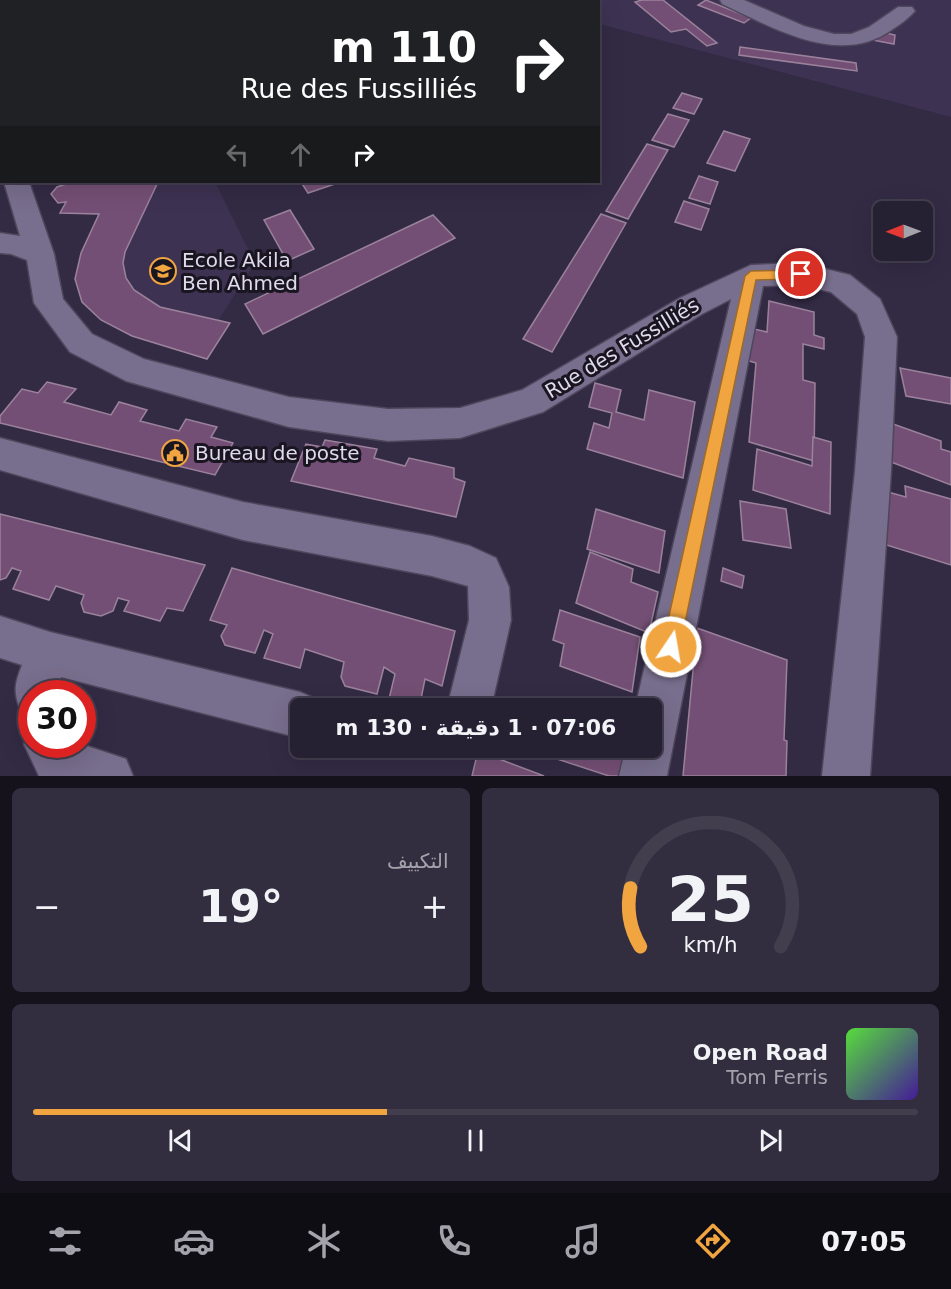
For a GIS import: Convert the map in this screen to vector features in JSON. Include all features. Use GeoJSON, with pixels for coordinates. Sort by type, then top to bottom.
{"type":"FeatureCollection","features":[{"type":"Feature","properties":{"kind":"street"},"geometry":{"type":"LineString","coordinates":[[729,0],[774,20],[836,39],[853,40],[866,37],[905,12]]}},
{"type":"Feature","properties":{"kind":"street","name":"Rue des Fussilliés"},"geometry":{"type":"LineString","coordinates":[[16,183],[40,254],[49,303],[81,342],[137,371],[289,412],[388,425],[460,423],[531,402],[691,306],[751,276],[801,274],[840,283],[869,307],[881,337],[873,471],[846,776]]}},
{"type":"Feature","properties":{"kind":"street"},"geometry":{"type":"LineString","coordinates":[[0,243],[14,244],[40,254]]}},
{"type":"Feature","properties":{"kind":"street"},"geometry":{"type":"LineString","coordinates":[[660,698],[751,276]]}},
{"type":"Feature","properties":{"kind":"street"},"geometry":{"type":"LineString","coordinates":[[0,454],[243,522],[432,556],[470,566],[482,572],[489,586],[490,620],[471,698]]}},
{"type":"Feature","properties":{"kind":"street"},"geometry":{"type":"LineString","coordinates":[[0,637],[50,652],[290,712]]}},
{"type":"Feature","properties":{"kind":"street"},"geometry":{"type":"LineString","coordinates":[[37,680],[50,652]]}},
{"type":"Feature","properties":{"kind":"street"},"geometry":{"type":"LineString","coordinates":[[55,758],[109,776]]}},
{"type":"Feature","properties":{"kind":"street"},"geometry":{"type":"LineString","coordinates":[[643,776],[647,758]]}},
{"type":"Feature","properties":{"kind":"shaded area"},"geometry":{"type":"Polygon","coordinates":[[[600,0],[951,0],[951,117],[600,24],[600,0]]]}},
{"type":"Feature","properties":{"kind":"shaded area","name":"Ecole Akila Ben Ahmed"},"geometry":{"type":"Polygon","coordinates":[[[69,183],[215,183],[255,263],[219,319],[230,323],[207,359],[132,336],[101,320],[82,302],[75,279],[81,253],[99,215],[60,213],[65,203],[58,203],[51,194],[57,187],[69,183]]]}},
{"type":"Feature","properties":{"kind":"building"},"geometry":{"type":"Polygon","coordinates":[[[663,0],[717,43],[707,46],[686,29],[671,32],[635,2],[663,0]]]}},
{"type":"Feature","properties":{"kind":"building"},"geometry":{"type":"Polygon","coordinates":[[[706,0],[751,18],[744,23],[698,5],[706,0]]]}},
{"type":"Feature","properties":{"kind":"building"},"geometry":{"type":"Polygon","coordinates":[[[873,30],[895,35],[894,44],[872,40],[873,30]]]}},
{"type":"Feature","properties":{"kind":"building"},"geometry":{"type":"Polygon","coordinates":[[[740,47],[856,63],[857,71],[739,55],[740,47]]]}},
{"type":"Feature","properties":{"kind":"building"},"geometry":{"type":"Polygon","coordinates":[[[682,93],[702,99],[694,114],[673,108],[682,93]]]}},
{"type":"Feature","properties":{"kind":"building"},"geometry":{"type":"Polygon","coordinates":[[[668,114],[689,120],[674,147],[652,140],[668,114]]]}},
{"type":"Feature","properties":{"kind":"building"},"geometry":{"type":"Polygon","coordinates":[[[724,131],[750,139],[735,171],[707,163],[724,131]]]}},
{"type":"Feature","properties":{"kind":"building"},"geometry":{"type":"Polygon","coordinates":[[[647,144],[668,150],[628,219],[606,211],[647,144]]]}},
{"type":"Feature","properties":{"kind":"building"},"geometry":{"type":"Polygon","coordinates":[[[699,176],[718,182],[710,204],[689,198],[699,176]]]}},
{"type":"Feature","properties":{"kind":"building"},"geometry":{"type":"Polygon","coordinates":[[[69,183],[158,183],[125,252],[123,263],[126,278],[134,290],[160,307],[230,323],[207,359],[132,336],[101,320],[82,302],[75,279],[81,253],[99,214],[60,213],[66,202],[58,203],[51,194],[57,187],[69,183]]]}},
{"type":"Feature","properties":{"kind":"building"},"geometry":{"type":"Polygon","coordinates":[[[302,183],[338,183],[308,193],[302,183]]]}},
{"type":"Feature","properties":{"kind":"building"},"geometry":{"type":"Polygon","coordinates":[[[684,201],[709,209],[701,230],[675,222],[684,201]]]}},
{"type":"Feature","properties":{"kind":"building"},"geometry":{"type":"Polygon","coordinates":[[[290,210],[314,249],[287,261],[264,220],[290,210]]]}},
{"type":"Feature","properties":{"kind":"building"},"geometry":{"type":"Polygon","coordinates":[[[601,214],[626,223],[552,352],[523,339],[601,214]]]}},
{"type":"Feature","properties":{"kind":"building"},"geometry":{"type":"Polygon","coordinates":[[[433,215],[455,238],[263,334],[245,304],[433,215]]]}},
{"type":"Feature","properties":{"kind":"building"},"geometry":{"type":"Polygon","coordinates":[[[769,301],[814,312],[814,335],[824,338],[824,349],[803,344],[803,380],[815,383],[814,461],[749,442],[756,363],[746,360],[749,328],[767,332],[769,301]]]}},
{"type":"Feature","properties":{"kind":"building"},"geometry":{"type":"Polygon","coordinates":[[[900,368],[951,378],[951,404],[906,396],[900,368]]]}},
{"type":"Feature","properties":{"kind":"building"},"geometry":{"type":"Polygon","coordinates":[[[47,382],[76,389],[64,402],[111,415],[119,402],[147,410],[140,421],[179,431],[186,419],[217,427],[211,437],[233,443],[215,475],[0,423],[0,416],[22,389],[38,393],[47,382]]]}},
{"type":"Feature","properties":{"kind":"building"},"geometry":{"type":"Polygon","coordinates":[[[595,383],[621,390],[616,412],[644,420],[649,390],[695,402],[683,478],[587,449],[594,423],[609,428],[612,413],[589,407],[595,383]]]}},
{"type":"Feature","properties":{"kind":"building"},"geometry":{"type":"Polygon","coordinates":[[[893,424],[941,441],[941,449],[951,452],[951,485],[891,462],[893,424]]]}},
{"type":"Feature","properties":{"kind":"building"},"geometry":{"type":"Polygon","coordinates":[[[813,437],[831,442],[830,514],[753,490],[757,449],[812,466],[813,437]]]}},
{"type":"Feature","properties":{"kind":"building"},"geometry":{"type":"Polygon","coordinates":[[[325,440],[377,449],[374,458],[405,466],[409,458],[454,468],[454,478],[465,482],[456,517],[291,481],[306,444],[322,447],[325,440]]]}},
{"type":"Feature","properties":{"kind":"building"},"geometry":{"type":"Polygon","coordinates":[[[905,486],[951,499],[951,565],[880,543],[877,489],[906,497],[905,486]]]}},
{"type":"Feature","properties":{"kind":"building"},"geometry":{"type":"Polygon","coordinates":[[[740,501],[786,509],[791,548],[743,540],[740,501]]]}},
{"type":"Feature","properties":{"kind":"building"},"geometry":{"type":"Polygon","coordinates":[[[596,509],[665,531],[659,573],[587,549],[596,509]]]}},
{"type":"Feature","properties":{"kind":"building"},"geometry":{"type":"Polygon","coordinates":[[[0,514],[205,565],[183,611],[167,608],[160,621],[124,611],[129,601],[118,598],[113,611],[101,616],[84,612],[81,603],[84,595],[56,586],[49,600],[13,589],[21,571],[12,568],[6,578],[0,580],[0,514]]]}},
{"type":"Feature","properties":{"kind":"building"},"geometry":{"type":"Polygon","coordinates":[[[590,552],[633,569],[631,582],[658,592],[649,633],[576,603],[590,552]]]}},
{"type":"Feature","properties":{"kind":"building"},"geometry":{"type":"Polygon","coordinates":[[[232,568],[455,631],[442,686],[425,679],[421,698],[389,698],[395,674],[384,667],[377,694],[345,686],[341,677],[344,662],[305,649],[300,668],[264,658],[273,634],[264,630],[255,653],[225,645],[221,636],[227,625],[210,620],[232,568]]]}},
{"type":"Feature","properties":{"kind":"building"},"geometry":{"type":"Polygon","coordinates":[[[723,568],[744,576],[742,588],[721,581],[723,568]]]}},
{"type":"Feature","properties":{"kind":"building"},"geometry":{"type":"Polygon","coordinates":[[[560,610],[640,637],[632,692],[560,666],[564,644],[553,640],[560,610]]]}},
{"type":"Feature","properties":{"kind":"building"},"geometry":{"type":"Polygon","coordinates":[[[697,628],[787,660],[784,740],[787,741],[786,776],[683,776],[697,628]]]}},
{"type":"Feature","properties":{"kind":"building"},"geometry":{"type":"Polygon","coordinates":[[[476,758],[496,758],[544,776],[472,776],[476,758]]]}},
{"type":"Feature","properties":{"kind":"building"},"geometry":{"type":"Polygon","coordinates":[[[554,758],[628,758],[626,776],[609,776],[554,758]]]}},
{"type":"Feature","properties":{"kind":"place","name":"Ecole Akila Ben Ahmed"},"geometry":{"type":"Point","coordinates":[163,271]}},
{"type":"Feature","properties":{"kind":"place","name":"Bureau de poste"},"geometry":{"type":"Point","coordinates":[175,453]}},
{"type":"Feature","properties":{"kind":"route"},"geometry":{"type":"LineString","coordinates":[[671,647],[751,276],[801,274]]}}]}
